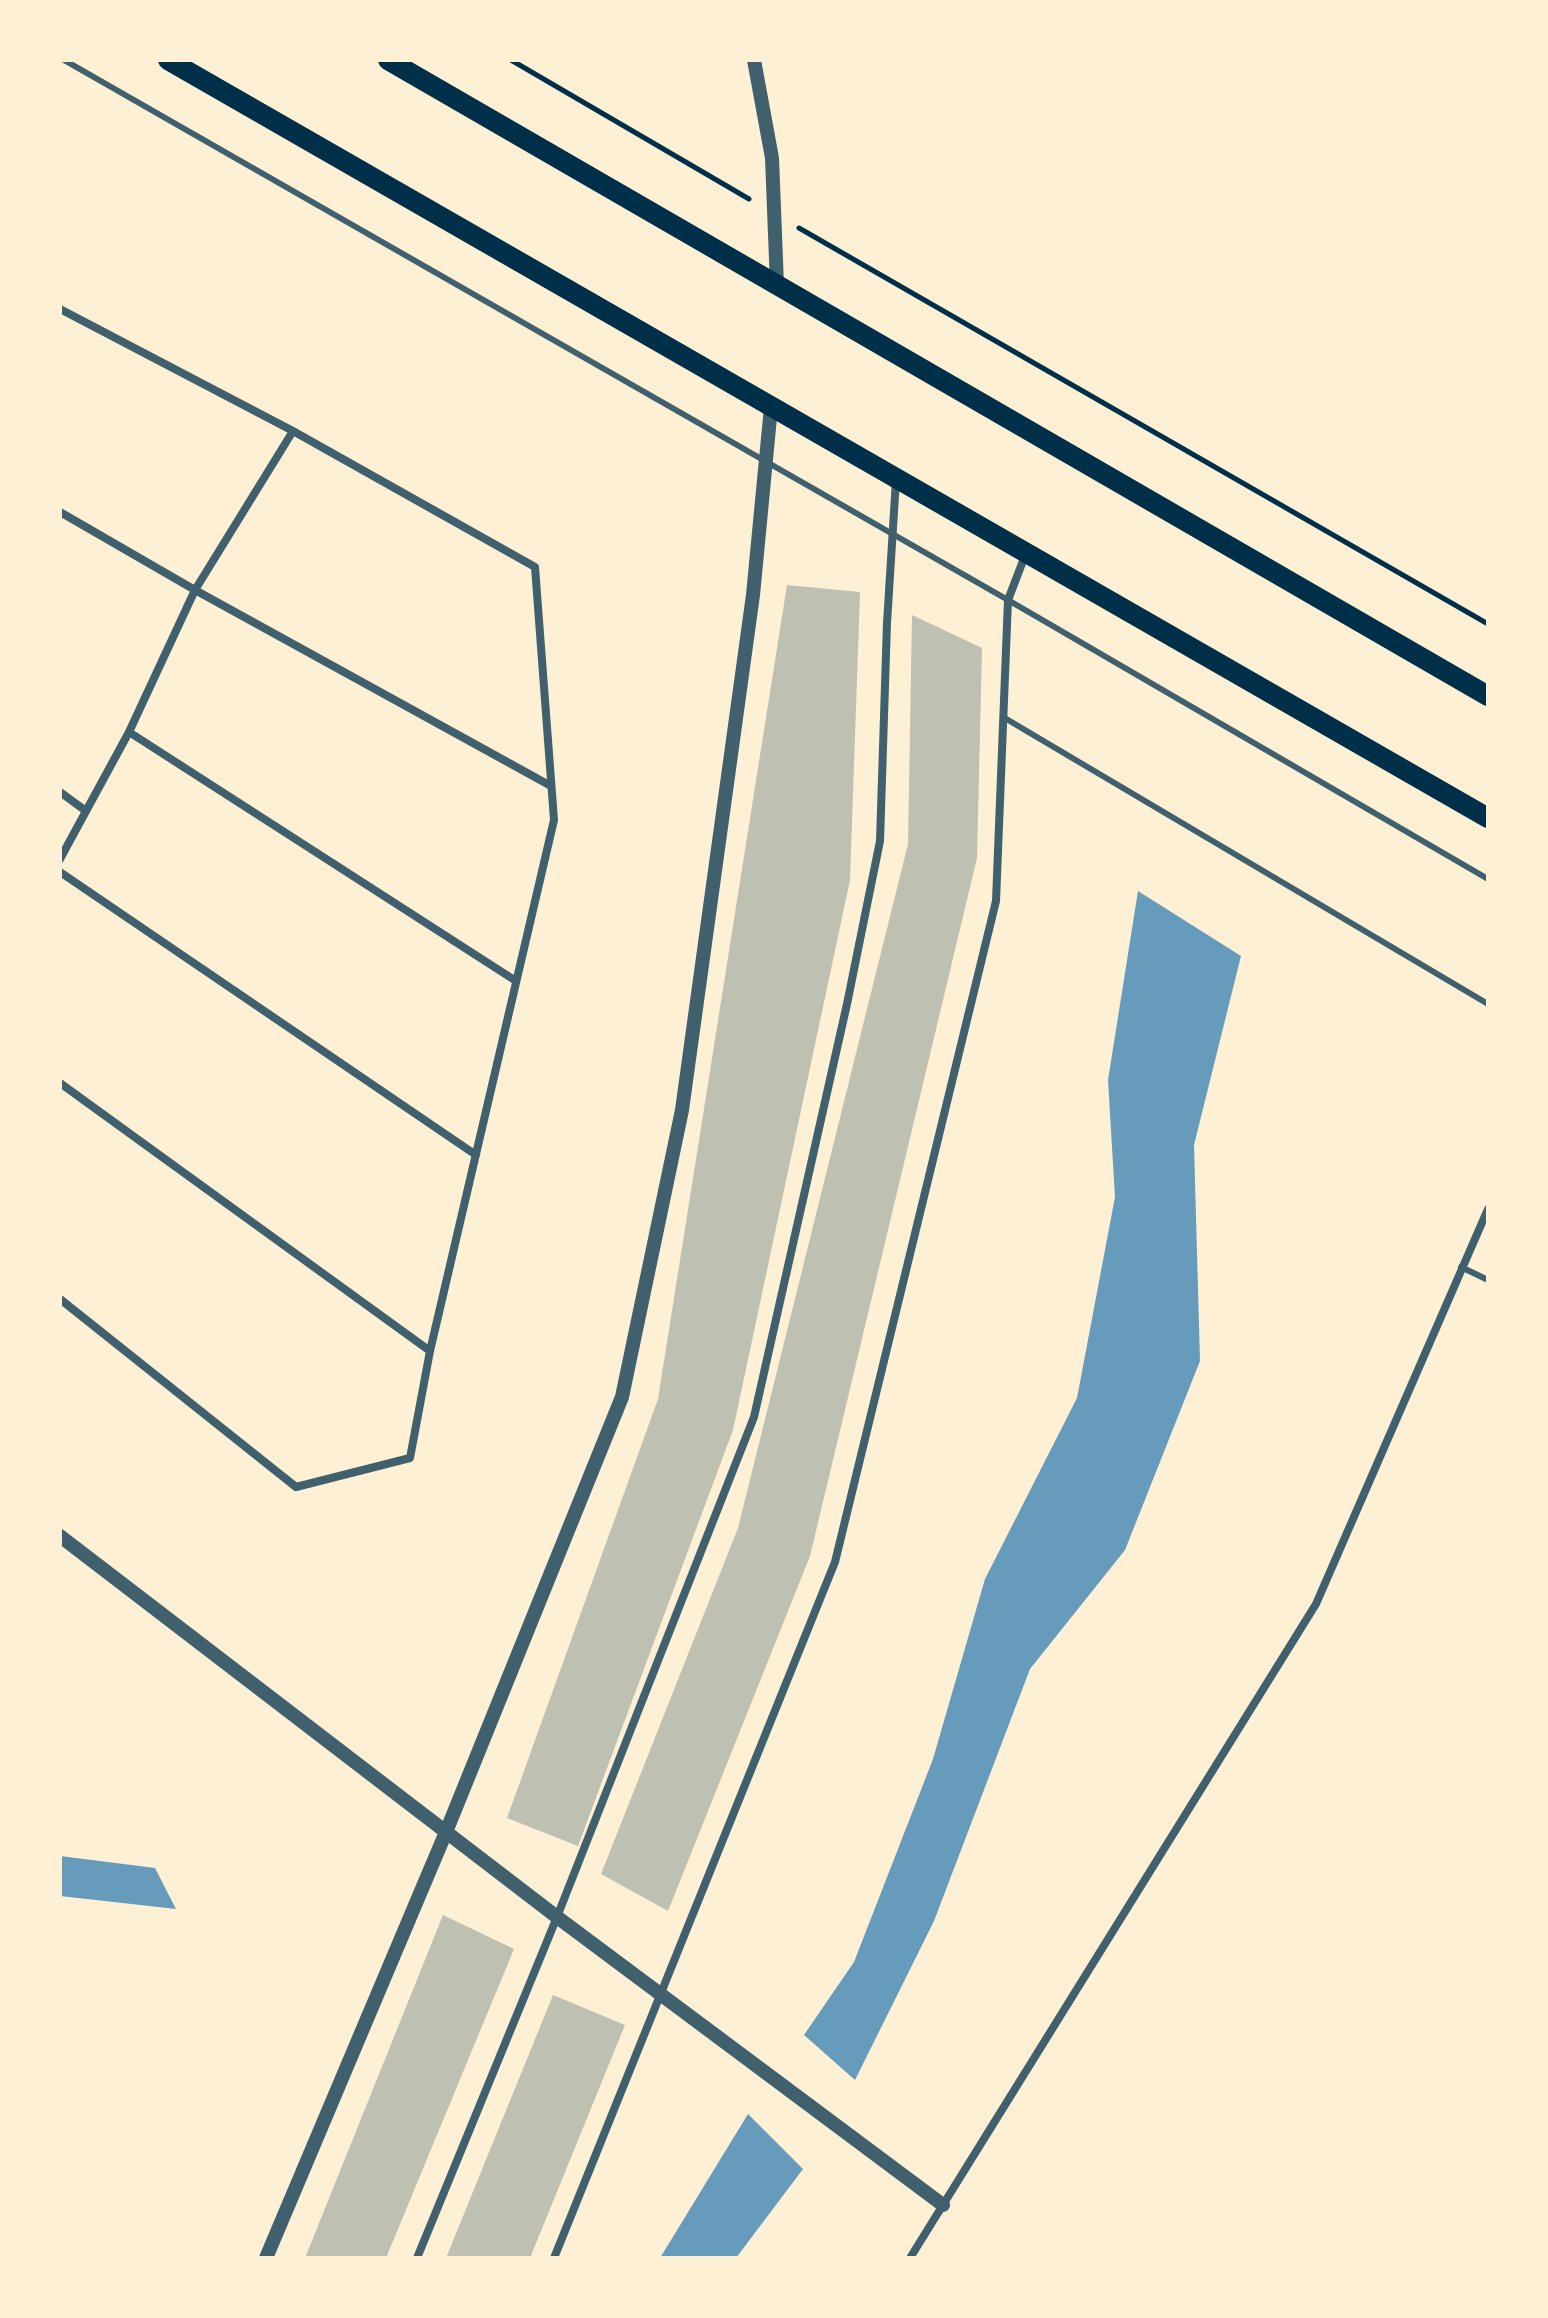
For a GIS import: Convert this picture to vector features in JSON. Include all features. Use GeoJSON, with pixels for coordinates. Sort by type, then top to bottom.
{"type":"FeatureCollection","features":[{"type":"Feature","properties":{"kind":"main road"},"geometry":{"type":"LineString","coordinates":[[168,60],[1488,818]]}},
{"type":"Feature","properties":{"kind":"main road"},"geometry":{"type":"LineString","coordinates":[[388,60],[1488,696]]}},
{"type":"Feature","properties":{"kind":"street"},"geometry":{"type":"LineString","coordinates":[[754,60],[772,158],[777,285]]}},
{"type":"Feature","properties":{"kind":"street"},"geometry":{"type":"LineString","coordinates":[[60,309],[293,431],[535,567],[554,820],[430,1351],[410,1458],[296,1487],[60,1299]]}},
{"type":"Feature","properties":{"kind":"street"},"geometry":{"type":"LineString","coordinates":[[266,2258],[446,1832],[622,1397],[682,1110],[753,595],[771,407]]}},
{"type":"Feature","properties":{"kind":"street"},"geometry":{"type":"LineString","coordinates":[[60,859],[129,732],[195,590],[293,431]]}},
{"type":"Feature","properties":{"kind":"street"},"geometry":{"type":"LineString","coordinates":[[417,2258],[557,1917],[754,1417],[847,1004],[880,841],[891,535],[896,480]]}},
{"type":"Feature","properties":{"kind":"street"},"geometry":{"type":"LineString","coordinates":[[60,512],[551,786]]}},
{"type":"Feature","properties":{"kind":"street"},"geometry":{"type":"LineString","coordinates":[[554,2258],[835,1562],[996,901],[1008,600],[1026,553]]}},
{"type":"Feature","properties":{"kind":"street"},"geometry":{"type":"LineString","coordinates":[[129,732],[516,981]]}},
{"type":"Feature","properties":{"kind":"street"},"geometry":{"type":"LineString","coordinates":[[60,792],[86,811]]}},
{"type":"Feature","properties":{"kind":"street"},"geometry":{"type":"LineString","coordinates":[[60,872],[476,1155]]}},
{"type":"Feature","properties":{"kind":"street"},"geometry":{"type":"LineString","coordinates":[[60,1083],[430,1351]]}},
{"type":"Feature","properties":{"kind":"street"},"geometry":{"type":"LineString","coordinates":[[910,2258],[1316,1604],[1488,1209]]}},
{"type":"Feature","properties":{"kind":"street"},"geometry":{"type":"LineString","coordinates":[[60,1536],[557,1917],[943,2205]]}},
{"type":"Feature","properties":{"kind":"lane"},"geometry":{"type":"LineString","coordinates":[[64,60],[1008,600],[1488,879]]}},
{"type":"Feature","properties":{"kind":"lane"},"geometry":{"type":"LineString","coordinates":[[1003,717],[1488,1004]]}},
{"type":"Feature","properties":{"kind":"lane"},"geometry":{"type":"LineString","coordinates":[[1461,1267],[1488,1280]]}},
{"type":"Feature","properties":{"kind":"path"},"geometry":{"type":"LineString","coordinates":[[511,60],[1488,624]]}},
{"type":"Feature","properties":{"kind":"water"},"geometry":{"type":"Polygon","coordinates":[[[1138,891],[1241,956],[1194,1145],[1200,1361],[1125,1550],[1030,1669],[934,1921],[855,2080],[804,2035],[854,1962],[933,1759],[985,1579],[1077,1398],[1115,1197],[1108,1080],[1138,891]]]}},
{"type":"Feature","properties":{"kind":"water"},"geometry":{"type":"Polygon","coordinates":[[[60,1856],[155,1868],[176,1909],[60,1896],[60,1856]]]}},
{"type":"Feature","properties":{"kind":"water"},"geometry":{"type":"Polygon","coordinates":[[[748,2114],[803,2169],[736,2258],[660,2258],[748,2114]]]}},
{"type":"Feature","properties":{"kind":"building"},"geometry":{"type":"Polygon","coordinates":[[[787,585],[860,592],[850,880],[733,1430],[578,1846],[507,1818],[658,1399],[787,585]]]}},
{"type":"Feature","properties":{"kind":"building"},"geometry":{"type":"Polygon","coordinates":[[[912,615],[982,648],[977,858],[810,1556],[668,1911],[601,1874],[738,1528],[908,844],[912,615]]]}},
{"type":"Feature","properties":{"kind":"building"},"geometry":{"type":"Polygon","coordinates":[[[443,1915],[514,1949],[386,2258],[305,2258],[443,1915]]]}},
{"type":"Feature","properties":{"kind":"building"},"geometry":{"type":"Polygon","coordinates":[[[553,1995],[625,2025],[530,2258],[446,2258],[553,1995]]]}}]}
